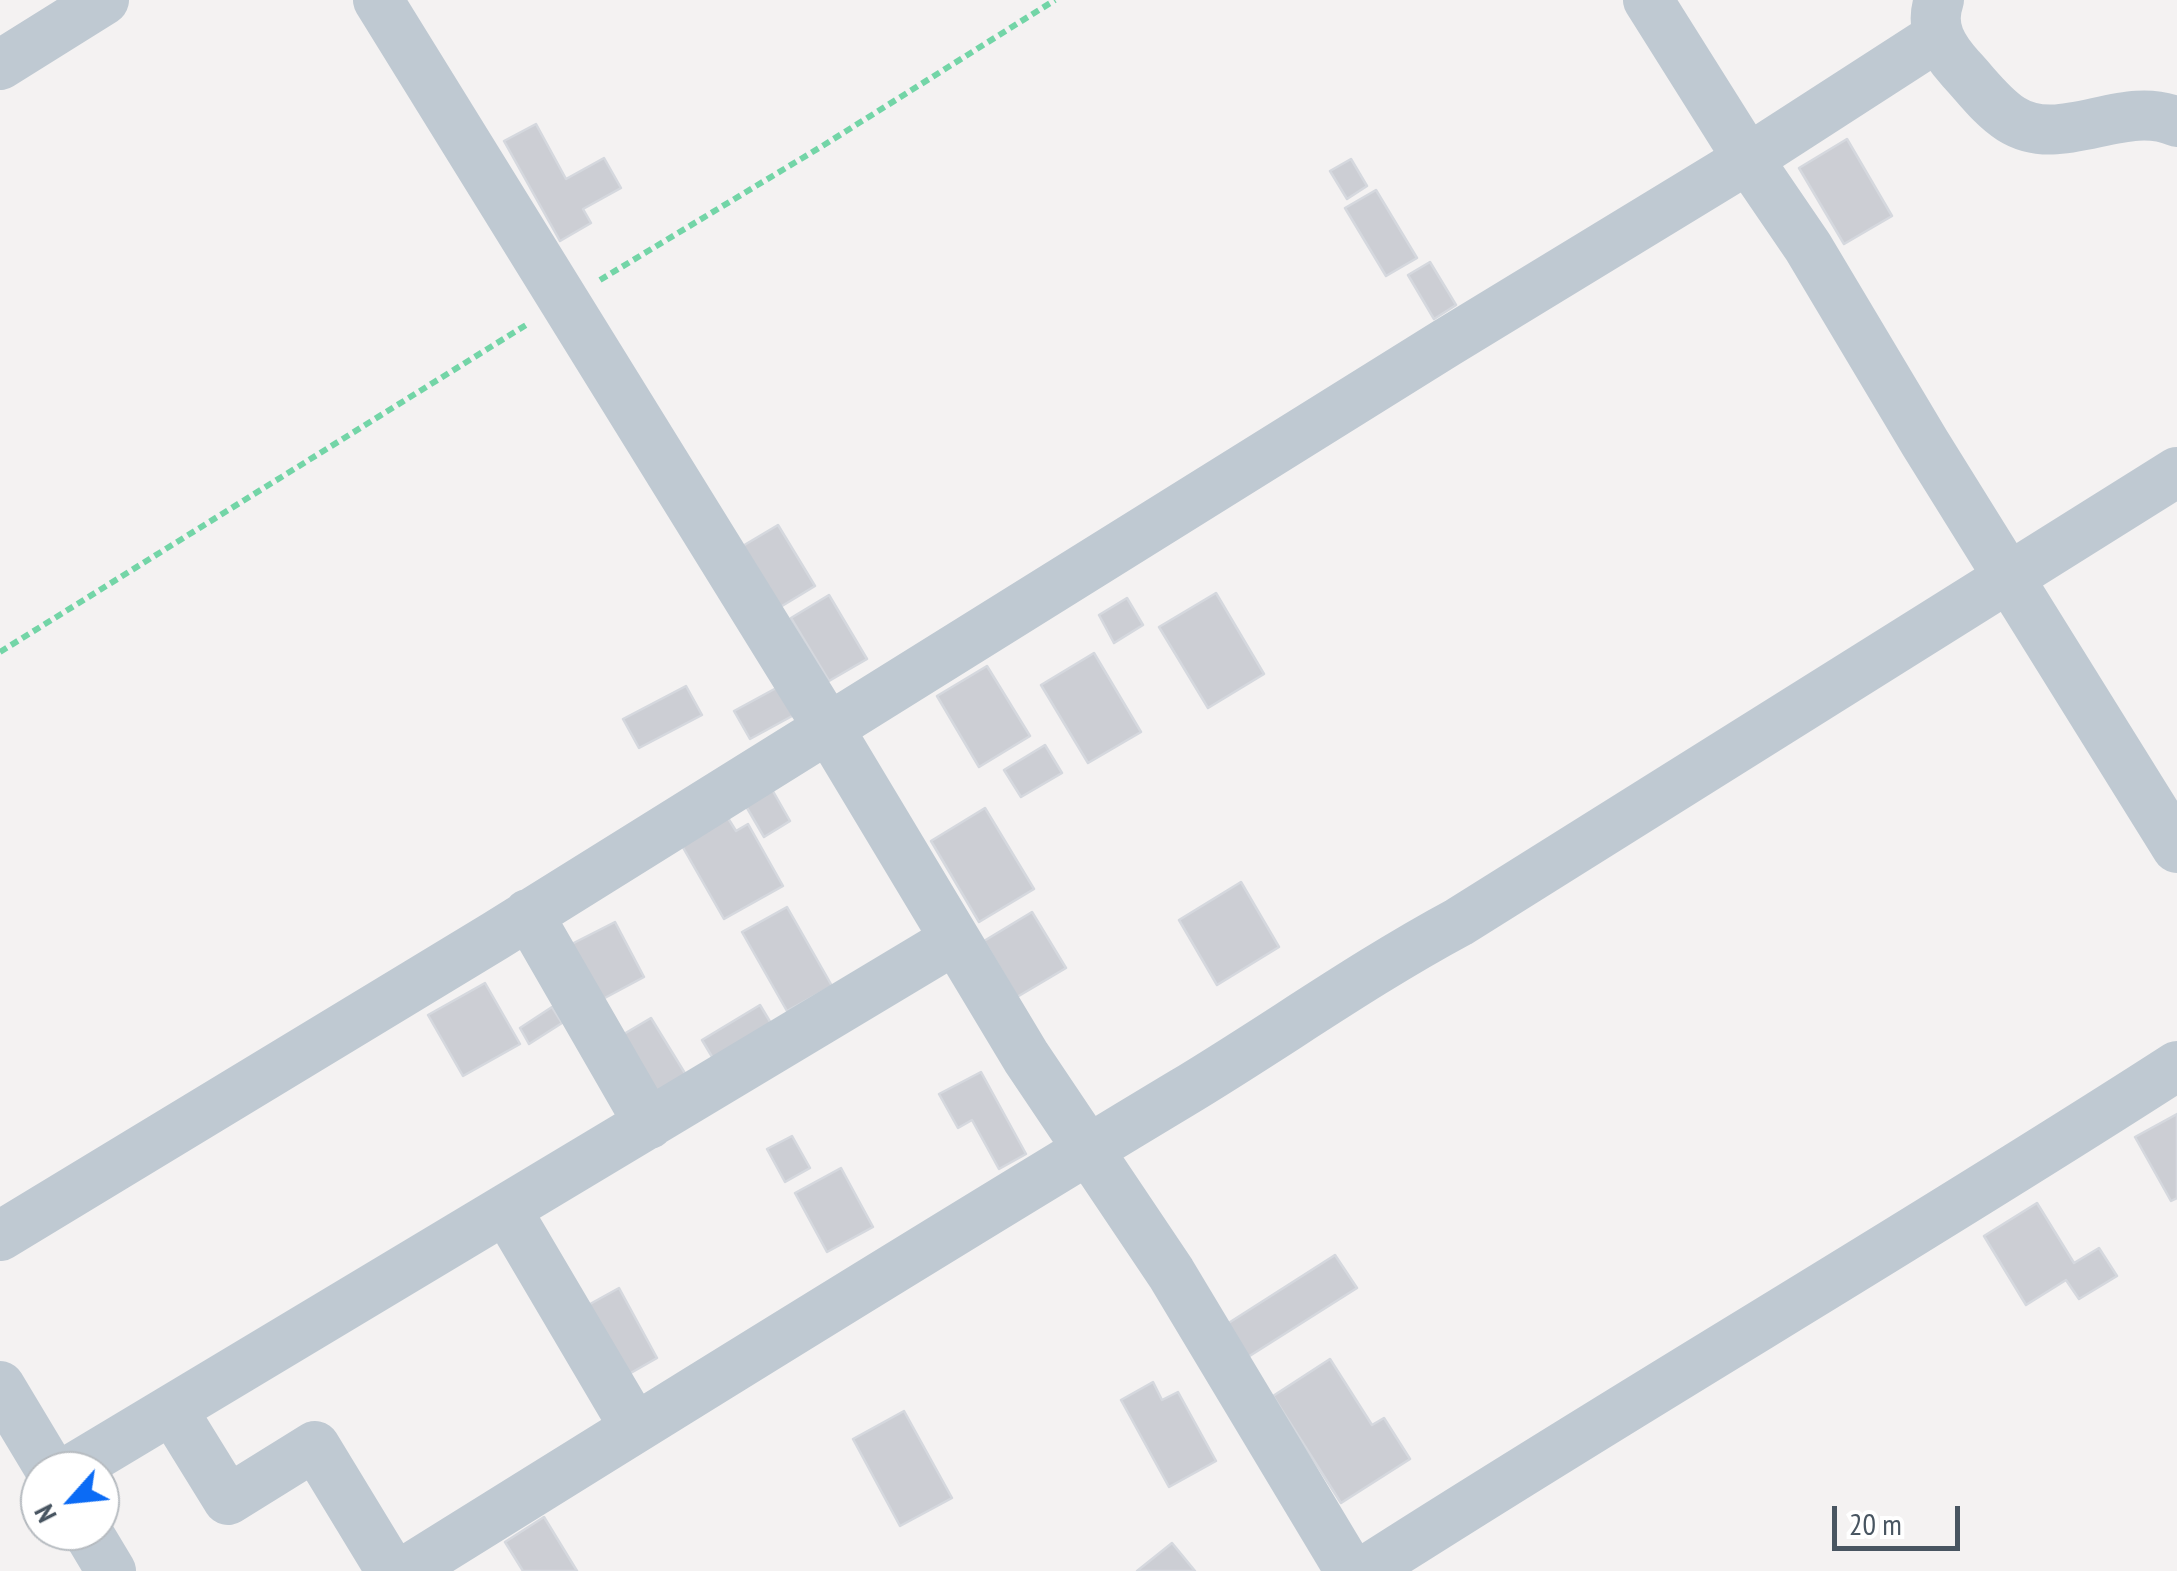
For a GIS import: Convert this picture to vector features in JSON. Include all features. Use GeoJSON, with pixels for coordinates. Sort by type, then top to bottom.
{"type":"FeatureCollection","features":[{"type":"Feature","properties":{"kind":"street"},"geometry":{"type":"LineString","coordinates":[[0,65],[104,0]]}},
{"type":"Feature","properties":{"kind":"street"},"geometry":{"type":"LineString","coordinates":[[378,0],[829,728],[954,940],[1171,1273],[1350,1571]]}},
{"type":"Feature","properties":{"kind":"street"},"geometry":{"type":"LineString","coordinates":[[1648,0],[1808,248],[2177,848]]}},
{"type":"Feature","properties":{"kind":"street"},"geometry":{"type":"LineString","coordinates":[[0,1236],[1748,159],[1938,19],[1951,58],[1991,103],[2028,128],[2095,124],[2120,115],[2163,116],[2177,122]]}},
{"type":"Feature","properties":{"kind":"street"},"geometry":{"type":"LineString","coordinates":[[406,1571],[1261,1046],[1393,957],[1475,913],[2177,472]]}},
{"type":"Feature","properties":{"kind":"street"},"geometry":{"type":"LineString","coordinates":[[528,914],[649,1124]]}},
{"type":"Feature","properties":{"kind":"street"},"geometry":{"type":"LineString","coordinates":[[104,1451],[954,940]]}},
{"type":"Feature","properties":{"kind":"street"},"geometry":{"type":"LineString","coordinates":[[1364,1571],[2177,1066]]}},
{"type":"Feature","properties":{"kind":"street"},"geometry":{"type":"LineString","coordinates":[[507,1211],[635,1428]]}},
{"type":"Feature","properties":{"kind":"street"},"geometry":{"type":"LineString","coordinates":[[0,1386],[39,1451]]}},
{"type":"Feature","properties":{"kind":"street"},"geometry":{"type":"LineString","coordinates":[[173,1411],[228,1500],[315,1446],[392,1571]]}},
{"type":"Feature","properties":{"kind":"building"},"geometry":{"type":"Polygon","coordinates":[[[536,124],[566,179],[604,158],[621,188],[583,209],[591,223],[560,241],[504,141],[536,124]]]}},
{"type":"Feature","properties":{"kind":"building"},"geometry":{"type":"Polygon","coordinates":[[[1847,139],[1892,216],[1844,244],[1799,168],[1847,139]]]}},
{"type":"Feature","properties":{"kind":"building"},"geometry":{"type":"Polygon","coordinates":[[[1351,159],[1367,186],[1347,199],[1330,171],[1351,159]]]}},
{"type":"Feature","properties":{"kind":"building"},"geometry":{"type":"Polygon","coordinates":[[[1376,190],[1417,258],[1386,276],[1345,208],[1376,190]]]}},
{"type":"Feature","properties":{"kind":"building"},"geometry":{"type":"Polygon","coordinates":[[[1430,262],[1456,305],[1434,319],[1408,275],[1430,262]]]}},
{"type":"Feature","properties":{"kind":"building"},"geometry":{"type":"Polygon","coordinates":[[[778,525],[815,586],[777,609],[741,547],[778,525]]]}},
{"type":"Feature","properties":{"kind":"building"},"geometry":{"type":"Polygon","coordinates":[[[1216,593],[1264,674],[1208,708],[1159,627],[1216,593]]]}},
{"type":"Feature","properties":{"kind":"building"},"geometry":{"type":"Polygon","coordinates":[[[829,595],[867,659],[829,681],[791,618],[829,595]]]}},
{"type":"Feature","properties":{"kind":"building"},"geometry":{"type":"Polygon","coordinates":[[[1127,598],[1143,625],[1114,643],[1099,615],[1127,598]]]}},
{"type":"Feature","properties":{"kind":"building"},"geometry":{"type":"Polygon","coordinates":[[[1094,653],[1141,732],[1088,763],[1041,685],[1094,653]]]}},
{"type":"Feature","properties":{"kind":"building"},"geometry":{"type":"Polygon","coordinates":[[[987,666],[1030,736],[979,767],[937,696],[987,666]]]}},
{"type":"Feature","properties":{"kind":"building"},"geometry":{"type":"Polygon","coordinates":[[[686,686],[702,715],[639,748],[623,719],[686,686]]]}},
{"type":"Feature","properties":{"kind":"building"},"geometry":{"type":"Polygon","coordinates":[[[780,686],[794,715],[750,739],[734,711],[780,686]]]}},
{"type":"Feature","properties":{"kind":"building"},"geometry":{"type":"Polygon","coordinates":[[[1045,745],[1062,773],[1021,797],[1004,770],[1045,745]]]}},
{"type":"Feature","properties":{"kind":"building"},"geometry":{"type":"Polygon","coordinates":[[[770,786],[790,821],[764,837],[743,801],[770,786]]]}},
{"type":"Feature","properties":{"kind":"building"},"geometry":{"type":"Polygon","coordinates":[[[985,808],[1034,889],[979,922],[931,841],[985,808]]]}},
{"type":"Feature","properties":{"kind":"building"},"geometry":{"type":"Polygon","coordinates":[[[723,810],[736,831],[748,824],[783,886],[724,919],[677,837],[723,810]]]}},
{"type":"Feature","properties":{"kind":"building"},"geometry":{"type":"Polygon","coordinates":[[[1241,882],[1279,947],[1217,985],[1179,920],[1241,882]]]}},
{"type":"Feature","properties":{"kind":"building"},"geometry":{"type":"Polygon","coordinates":[[[787,907],[832,986],[787,1011],[742,932],[787,907]]]}},
{"type":"Feature","properties":{"kind":"building"},"geometry":{"type":"Polygon","coordinates":[[[1032,912],[1066,968],[1017,997],[984,941],[1032,912]]]}},
{"type":"Feature","properties":{"kind":"building"},"geometry":{"type":"Polygon","coordinates":[[[615,922],[644,977],[586,1008],[556,952],[615,922]]]}},
{"type":"Feature","properties":{"kind":"building"},"geometry":{"type":"Polygon","coordinates":[[[485,983],[520,1044],[463,1076],[428,1015],[485,983]]]}},
{"type":"Feature","properties":{"kind":"building"},"geometry":{"type":"Polygon","coordinates":[[[760,1005],[778,1035],[720,1070],[702,1040],[760,1005]]]}},
{"type":"Feature","properties":{"kind":"building"},"geometry":{"type":"Polygon","coordinates":[[[552,1007],[562,1023],[529,1044],[520,1028],[552,1007]]]}},
{"type":"Feature","properties":{"kind":"building"},"geometry":{"type":"Polygon","coordinates":[[[651,1018],[694,1088],[649,1115],[607,1044],[651,1018]]]}},
{"type":"Feature","properties":{"kind":"building"},"geometry":{"type":"Polygon","coordinates":[[[981,1072],[1026,1154],[999,1169],[972,1120],[958,1128],[939,1094],[981,1072]]]}},
{"type":"Feature","properties":{"kind":"building"},"geometry":{"type":"Polygon","coordinates":[[[2177,1114],[2177,1198],[2171,1201],[2135,1137],[2177,1114]]]}},
{"type":"Feature","properties":{"kind":"building"},"geometry":{"type":"Polygon","coordinates":[[[792,1136],[810,1168],[785,1182],[767,1149],[792,1136]]]}},
{"type":"Feature","properties":{"kind":"building"},"geometry":{"type":"Polygon","coordinates":[[[841,1168],[873,1227],[827,1252],[795,1193],[841,1168]]]}},
{"type":"Feature","properties":{"kind":"building"},"geometry":{"type":"Polygon","coordinates":[[[2037,1203],[2074,1263],[2099,1248],[2117,1276],[2079,1299],[2066,1280],[2026,1305],[1984,1236],[2037,1203]]]}},
{"type":"Feature","properties":{"kind":"building"},"geometry":{"type":"Polygon","coordinates":[[[1335,1255],[1357,1288],[1248,1357],[1227,1324],[1335,1255]]]}},
{"type":"Feature","properties":{"kind":"building"},"geometry":{"type":"Polygon","coordinates":[[[619,1288],[657,1358],[629,1374],[572,1314],[619,1288]]]}},
{"type":"Feature","properties":{"kind":"building"},"geometry":{"type":"Polygon","coordinates":[[[1330,1359],[1372,1425],[1384,1418],[1410,1459],[1341,1503],[1273,1396],[1330,1359]]]}},
{"type":"Feature","properties":{"kind":"building"},"geometry":{"type":"Polygon","coordinates":[[[1153,1382],[1162,1400],[1178,1392],[1216,1461],[1169,1487],[1121,1400],[1153,1382]]]}},
{"type":"Feature","properties":{"kind":"building"},"geometry":{"type":"Polygon","coordinates":[[[904,1411],[952,1498],[900,1526],[853,1439],[904,1411]]]}},
{"type":"Feature","properties":{"kind":"building"},"geometry":{"type":"Polygon","coordinates":[[[544,1517],[577,1571],[523,1571],[505,1542],[544,1517]]]}},
{"type":"Feature","properties":{"kind":"building"},"geometry":{"type":"Polygon","coordinates":[[[1172,1543],[1195,1571],[1137,1571],[1172,1543]]]}}]}
